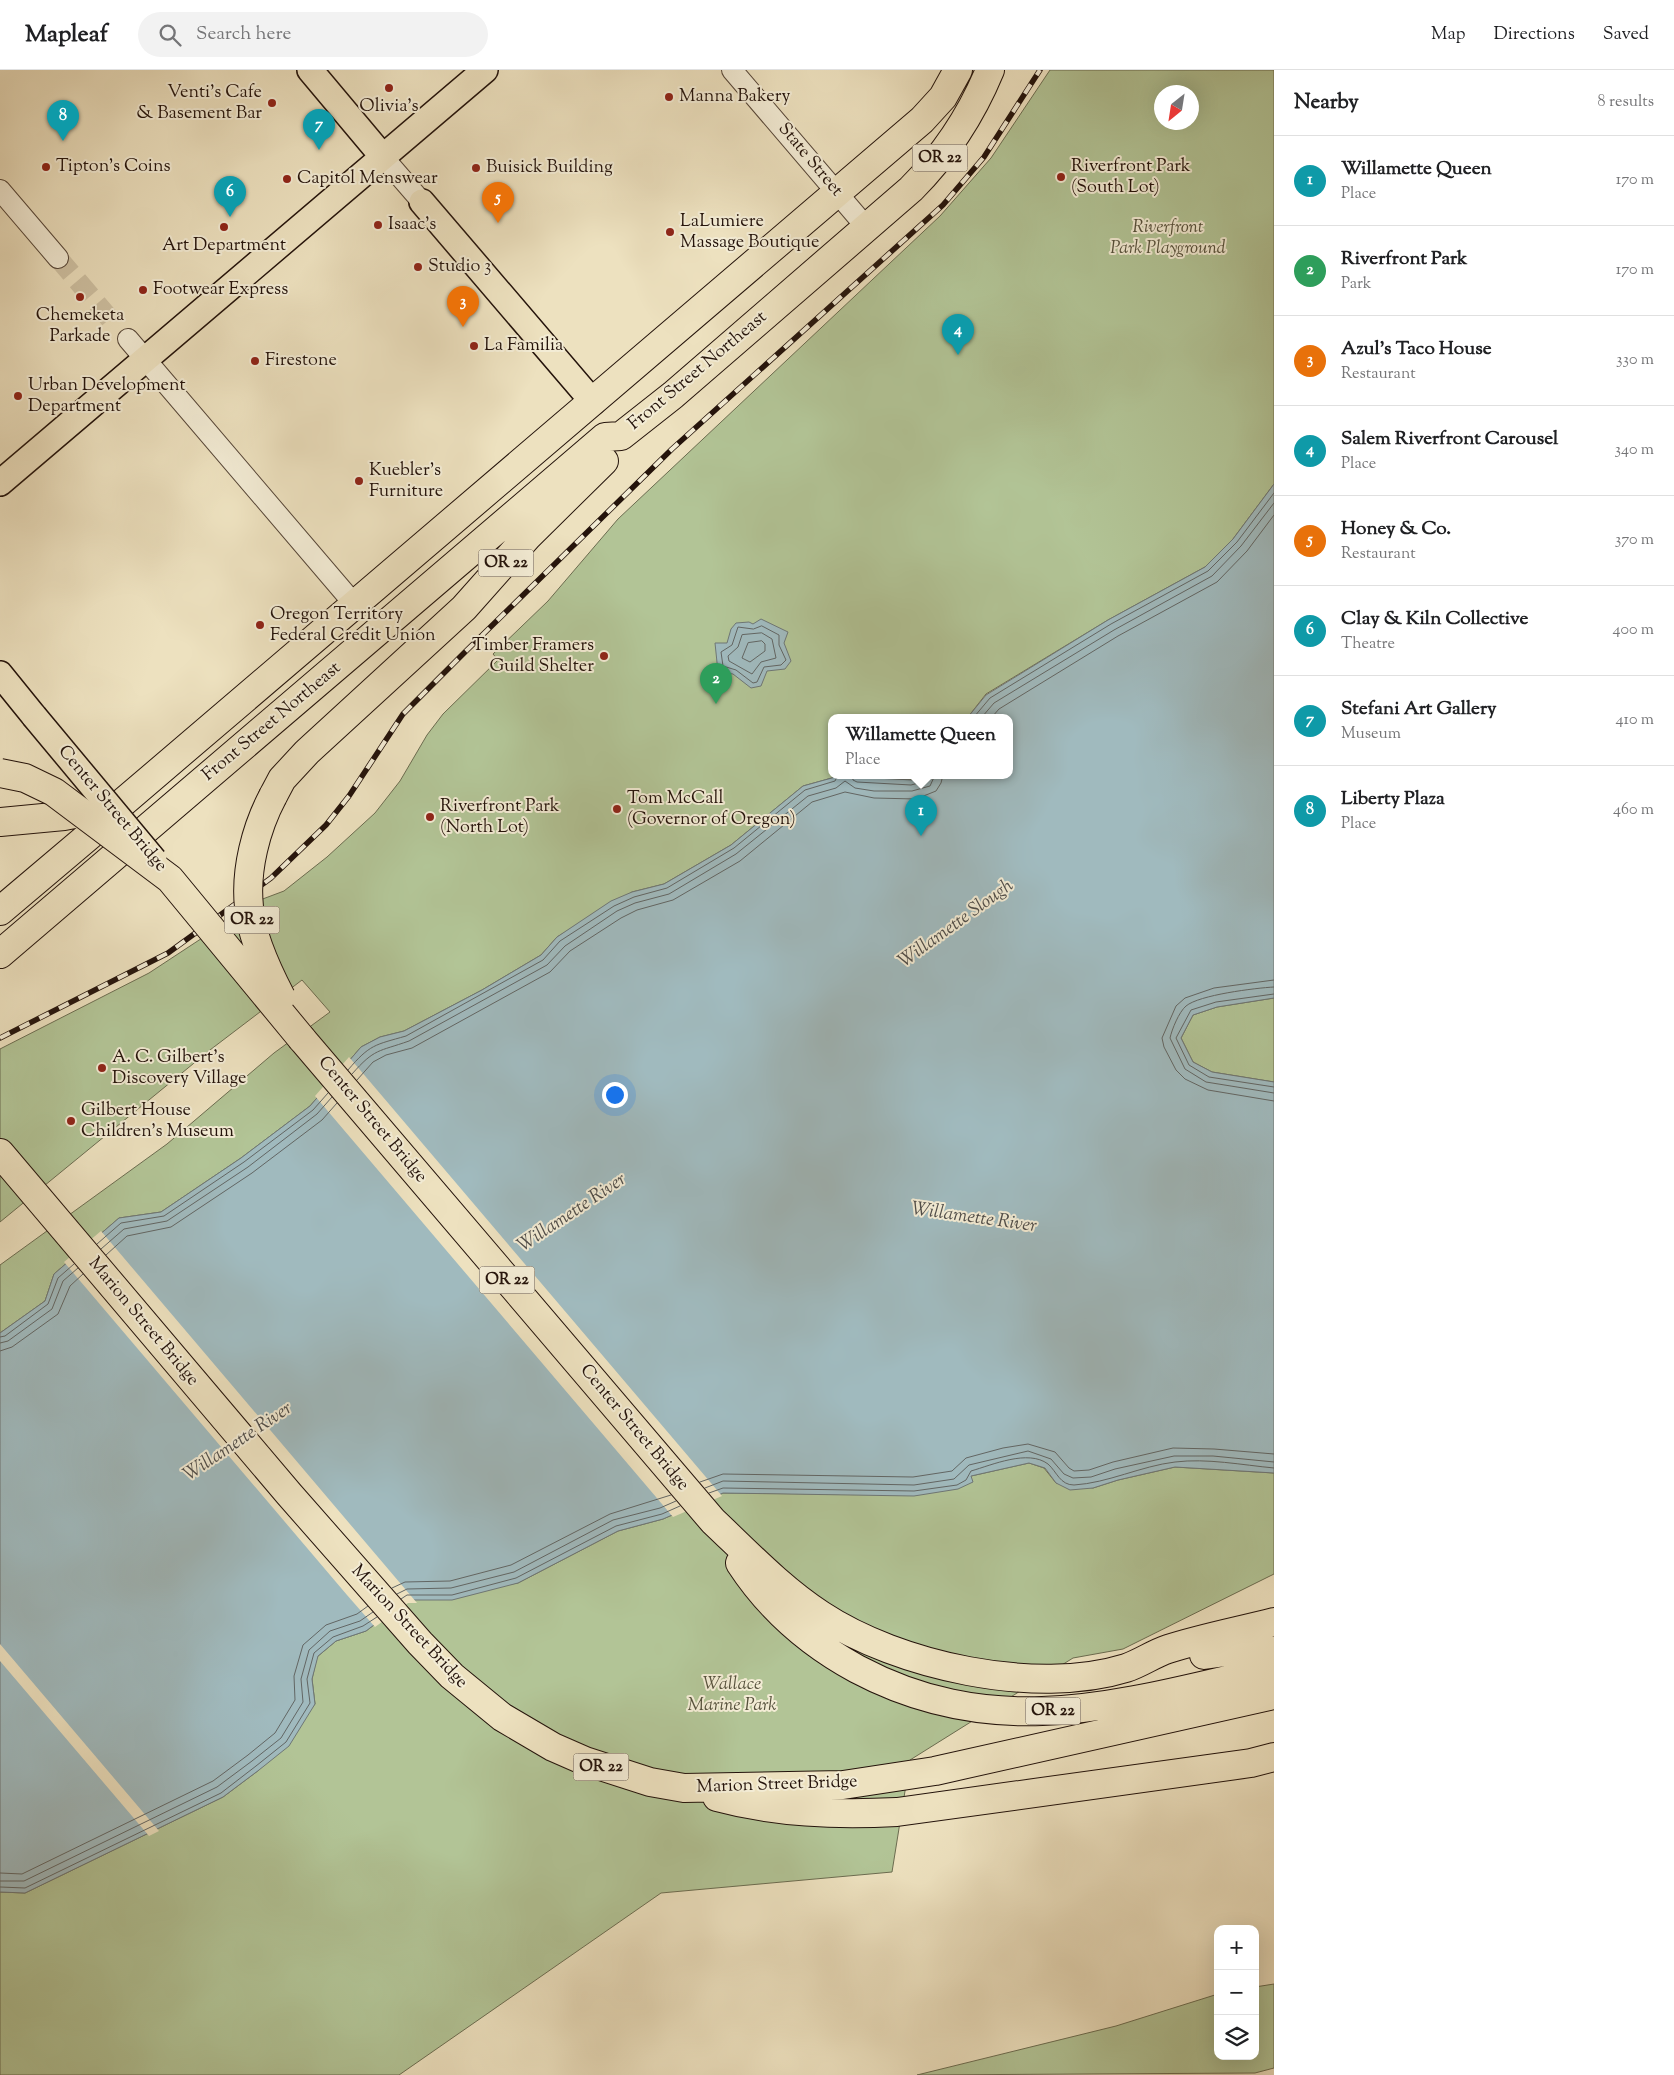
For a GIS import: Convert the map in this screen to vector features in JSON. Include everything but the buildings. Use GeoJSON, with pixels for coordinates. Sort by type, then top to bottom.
{"type":"FeatureCollection","features":[{"type":"Feature","properties":{"kind":"highway","name":"OR 22"},"geometry":{"type":"LineString","coordinates":[[838,194],[922,120],[942,97],[958,70]]}},
{"type":"Feature","properties":{"kind":"highway","name":"OR 22"},"geometry":{"type":"LineString","coordinates":[[867,228],[932,168],[955,138],[976,103],[990,70]]}},
{"type":"Feature","properties":{"kind":"highway","name":"Front Street Northeast"},"geometry":{"type":"LineString","coordinates":[[0,911],[97,829],[121,804],[838,194]]}},
{"type":"Feature","properties":{"kind":"highway","name":"Front Street Northeast"},"geometry":{"type":"LineString","coordinates":[[0,954],[605,437],[621,436],[673,395],[867,228]]}},
{"type":"Feature","properties":{"kind":"highway","name":"OR 22"},"geometry":{"type":"LineString","coordinates":[[302,1039],[270,976],[249,908],[250,872],[256,840],[273,796],[282,779],[307,752],[464,608],[528,536],[615,451],[621,436]]}},
{"type":"Feature","properties":{"kind":"highway"},"geometry":{"type":"LineString","coordinates":[[0,773],[24,778],[54,792],[170,879]]}},
{"type":"Feature","properties":{"kind":"highway","name":"OR 22"},"geometry":{"type":"LineString","coordinates":[[0,822],[64,816],[121,804]]}},
{"type":"Feature","properties":{"kind":"highway","name":"Center Street Bridge"},"geometry":{"type":"LineString","coordinates":[[170,879],[302,1039],[713,1521],[772,1606],[806,1637],[839,1659],[887,1685],[938,1702],[1001,1712],[1074,1710],[1111,1705],[1274,1669]]}},
{"type":"Feature","properties":{"kind":"highway","name":"Marion Street Bridge"},"geometry":{"type":"LineString","coordinates":[[0,1153],[290,1494],[420,1643],[452,1676],[502,1717],[553,1746],[617,1772],[684,1788],[807,1786],[886,1780],[1274,1695]]}},
{"type":"Feature","properties":{"kind":"highway","name":"Center Street Bridge"},"geometry":{"type":"LineString","coordinates":[[713,1521],[785,1588],[820,1615],[870,1642],[896,1653],[959,1669],[1018,1677],[1060,1677],[1126,1668],[1167,1650],[1274,1622]]}},
{"type":"Feature","properties":{"kind":"highway"},"geometry":{"type":"LineString","coordinates":[[1126,1668],[1170,1662],[1211,1653],[1240,1650],[1274,1652]]}},
{"type":"Feature","properties":{"kind":"highway"},"geometry":{"type":"LineString","coordinates":[[684,1788],[754,1805],[790,1811],[843,1814],[897,1812],[1120,1780],[1266,1762]]}},
{"type":"Feature","properties":{"kind":"main road"},"geometry":{"type":"LineString","coordinates":[[310,70],[383,157]]}},
{"type":"Feature","properties":{"kind":"main road"},"geometry":{"type":"LineString","coordinates":[[0,483],[485,70]]}},
{"type":"Feature","properties":{"kind":"main road"},"geometry":{"type":"LineString","coordinates":[[422,202],[593,402]]}},
{"type":"Feature","properties":{"kind":"main road","name":"Center Street Bridge"},"geometry":{"type":"LineString","coordinates":[[0,674],[170,879]]}},
{"type":"Feature","properties":{"kind":"street","name":"State Street"},"geometry":{"type":"LineString","coordinates":[[732,70],[867,228]]}},
{"type":"Feature","properties":{"kind":"street"},"geometry":{"type":"LineString","coordinates":[[383,157],[422,202]]}},
{"type":"Feature","properties":{"kind":"street"},"geometry":{"type":"LineString","coordinates":[[0,190],[58,258]]}},
{"type":"Feature","properties":{"kind":"street"},"geometry":{"type":"LineString","coordinates":[[128,339],[355,605]]}},
{"type":"Feature","properties":{"kind":"green space","name":"Riverfront Park Playground"},"geometry":{"type":"Polygon","coordinates":[[[1050,70],[1274,70],[1274,484],[1233,539],[1205,567],[1108,620],[986,694],[970,714],[828,714],[828,779],[803,786],[731,845],[664,884],[632,892],[557,937],[541,955],[482,990],[404,1031],[380,1037],[361,1047],[310,1106],[241,1158],[161,1212],[119,1218],[54,1274],[45,1301],[0,1333],[0,1265],[167,1144],[274,1053],[330,1012],[302,980],[210,1050],[0,1222],[0,1049],[149,973],[260,900],[284,891],[327,857],[375,813],[400,781],[427,735],[443,714],[498,660],[493,654],[548,601],[618,519],[940,216],[991,158],[1050,70]]]}},
{"type":"Feature","properties":{"kind":"green space"},"geometry":{"type":"Polygon","coordinates":[[[1274,998],[1274,1082],[1212,1072],[1193,1062],[1181,1038],[1193,1015],[1217,1007],[1274,998]]]}},
{"type":"Feature","properties":{"kind":"green space","name":"Wallace Marine Park"},"geometry":{"type":"Polygon","coordinates":[[[1029,1463],[1044,1468],[1056,1483],[1093,1488],[1118,1480],[1175,1467],[1274,1473],[1274,1574],[1123,1649],[1073,1658],[910,1760],[892,1872],[661,1893],[399,2075],[0,2075],[0,1892],[25,1893],[223,1797],[259,1770],[315,1704],[312,1679],[317,1657],[336,1641],[366,1631],[407,1600],[518,1583],[618,1531],[663,1519],[723,1493],[838,1494],[971,1476],[1029,1463]]]}},
{"type":"Feature","properties":{"kind":"green space"},"geometry":{"type":"Polygon","coordinates":[[[1274,1984],[1274,2068],[1255,2073],[917,2075],[1116,2026],[1214,1995],[1214,2060],[1259,2060],[1259,1986],[1274,1984]]]}},
{"type":"Feature","properties":{"kind":"water"},"geometry":{"type":"Polygon","coordinates":[[[1274,484],[1274,998],[1217,1007],[1193,1015],[1181,1038],[1193,1062],[1212,1072],[1274,1082],[1274,1473],[1175,1467],[1118,1480],[1093,1488],[1070,1490],[1056,1483],[1045,1468],[1029,1463],[971,1476],[973,1482],[958,1489],[914,1496],[723,1493],[663,1519],[618,1531],[518,1583],[452,1600],[407,1600],[366,1631],[336,1641],[318,1656],[312,1679],[315,1704],[289,1746],[223,1797],[25,1893],[0,1892],[0,1333],[45,1301],[54,1274],[119,1218],[161,1212],[241,1158],[310,1106],[361,1047],[380,1037],[404,1031],[482,990],[541,955],[557,937],[611,901],[632,892],[664,884],[731,845],[803,786],[828,779],[1013,779],[1013,714],[970,714],[986,695],[1108,620],[1205,567],[1233,539],[1274,484]]]}},
{"type":"Feature","properties":{"kind":"water"},"geometry":{"type":"Polygon","coordinates":[[[761,619],[788,632],[784,643],[791,661],[785,669],[767,671],[761,686],[751,688],[733,674],[718,672],[715,643],[727,643],[731,629],[736,623],[749,622],[753,624],[761,619]]]}},
{"type":"Feature","properties":{"kind":"pier"},"geometry":{"type":"Polygon","coordinates":[[[349,1057],[722,1496],[673,1517],[315,1096],[349,1057]]]}},
{"type":"Feature","properties":{"kind":"pier"},"geometry":{"type":"Polygon","coordinates":[[[101,1231],[417,1603],[408,1603],[375,1627],[64,1262],[101,1231]]]}},
{"type":"Feature","properties":{"kind":"pier"},"geometry":{"type":"Polygon","coordinates":[[[0,1644],[159,1831],[149,1836],[0,1661],[0,1644]]]}},
{"type":"Feature","properties":{"kind":"tunnel"},"geometry":{"type":"LineString","coordinates":[[58,258],[116,326]]}},
{"type":"Feature","properties":{"kind":"railway"},"geometry":{"type":"LineString","coordinates":[[0,1038],[168,953],[271,878],[326,825],[349,796],[403,714],[672,449],[943,205],[984,157],[1040,70]]}},
{"type":"Feature","properties":{"kind":"place","name":"Olivia's"},"geometry":{"type":"Point","coordinates":[389,88]}},
{"type":"Feature","properties":{"kind":"place","name":"Manna Bakery"},"geometry":{"type":"Point","coordinates":[669,97]}},
{"type":"Feature","properties":{"kind":"place","name":"Venti's Cafe & Basement Bar"},"geometry":{"type":"Point","coordinates":[272,103]}},
{"type":"Feature","properties":{"kind":"place","name":"Liberty Plaza"},"geometry":{"type":"Point","coordinates":[63,141]}},
{"type":"Feature","properties":{"kind":"place","name":"Stefani Art Gallery"},"geometry":{"type":"Point","coordinates":[319,150]}},
{"type":"Feature","properties":{"kind":"place","name":"Tipton's Coins"},"geometry":{"type":"Point","coordinates":[46,167]}},
{"type":"Feature","properties":{"kind":"place","name":"Buisick Building"},"geometry":{"type":"Point","coordinates":[476,168]}},
{"type":"Feature","properties":{"kind":"place","name":"Riverfront Park (South Lot)"},"geometry":{"type":"Point","coordinates":[1061,177]}},
{"type":"Feature","properties":{"kind":"place","name":"Capitol Menswear"},"geometry":{"type":"Point","coordinates":[287,179]}},
{"type":"Feature","properties":{"kind":"place","name":"Clay & Kiln Collective"},"geometry":{"type":"Point","coordinates":[230,217]}},
{"type":"Feature","properties":{"kind":"place","name":"Honey & Co."},"geometry":{"type":"Point","coordinates":[498,223]}},
{"type":"Feature","properties":{"kind":"place","name":"Isaac's"},"geometry":{"type":"Point","coordinates":[378,225]}},
{"type":"Feature","properties":{"kind":"place","name":"Art Department"},"geometry":{"type":"Point","coordinates":[224,227]}},
{"type":"Feature","properties":{"kind":"place","name":"LaLumiere Massage Boutique"},"geometry":{"type":"Point","coordinates":[670,232]}},
{"type":"Feature","properties":{"kind":"place","name":"Studio 3"},"geometry":{"type":"Point","coordinates":[418,267]}},
{"type":"Feature","properties":{"kind":"place","name":"Footwear Express"},"geometry":{"type":"Point","coordinates":[143,290]}},
{"type":"Feature","properties":{"kind":"place","name":"Chemeketa Parkade"},"geometry":{"type":"Point","coordinates":[80,297]}},
{"type":"Feature","properties":{"kind":"place","name":"Azul's Taco House"},"geometry":{"type":"Point","coordinates":[463,327]}},
{"type":"Feature","properties":{"kind":"place","name":"La Familia"},"geometry":{"type":"Point","coordinates":[474,346]}},
{"type":"Feature","properties":{"kind":"place","name":"Salem Riverfront Carousel"},"geometry":{"type":"Point","coordinates":[958,355]}},
{"type":"Feature","properties":{"kind":"place","name":"Firestone"},"geometry":{"type":"Point","coordinates":[255,361]}},
{"type":"Feature","properties":{"kind":"place","name":"Urban Development Department"},"geometry":{"type":"Point","coordinates":[18,396]}},
{"type":"Feature","properties":{"kind":"place","name":"Kuebler's Furniture"},"geometry":{"type":"Point","coordinates":[359,481]}},
{"type":"Feature","properties":{"kind":"place","name":"Oregon Territory Federal Credit Union"},"geometry":{"type":"Point","coordinates":[260,625]}},
{"type":"Feature","properties":{"kind":"place","name":"Timber Framers Guild Shelter"},"geometry":{"type":"Point","coordinates":[604,656]}},
{"type":"Feature","properties":{"kind":"place","name":"Riverfront Park"},"geometry":{"type":"Point","coordinates":[716,704]}},
{"type":"Feature","properties":{"kind":"place","name":"Tom McCall (Governor of Oregon)"},"geometry":{"type":"Point","coordinates":[617,809]}},
{"type":"Feature","properties":{"kind":"place","name":"Riverfront Park (North Lot)"},"geometry":{"type":"Point","coordinates":[430,817]}},
{"type":"Feature","properties":{"kind":"place","name":"Willamette Queen"},"geometry":{"type":"Point","coordinates":[921,836]}},
{"type":"Feature","properties":{"kind":"place","name":"A. C. Gilbert's Discovery Village"},"geometry":{"type":"Point","coordinates":[102,1068]}},
{"type":"Feature","properties":{"kind":"place","name":"Gilbert House Children's Museum"},"geometry":{"type":"Point","coordinates":[71,1121]}},
{"type":"Feature","properties":{"kind":"water label","name":"Willamette Slough"},"geometry":{"type":"Point","coordinates":[956,924]}},
{"type":"Feature","properties":{"kind":"water label","name":"Willamette River"},"geometry":{"type":"Point","coordinates":[572,1213]}},
{"type":"Feature","properties":{"kind":"water label","name":"Willamette River"},"geometry":{"type":"Point","coordinates":[974,1218]}},
{"type":"Feature","properties":{"kind":"water label","name":"Willamette River"},"geometry":{"type":"Point","coordinates":[238,1442]}}]}
